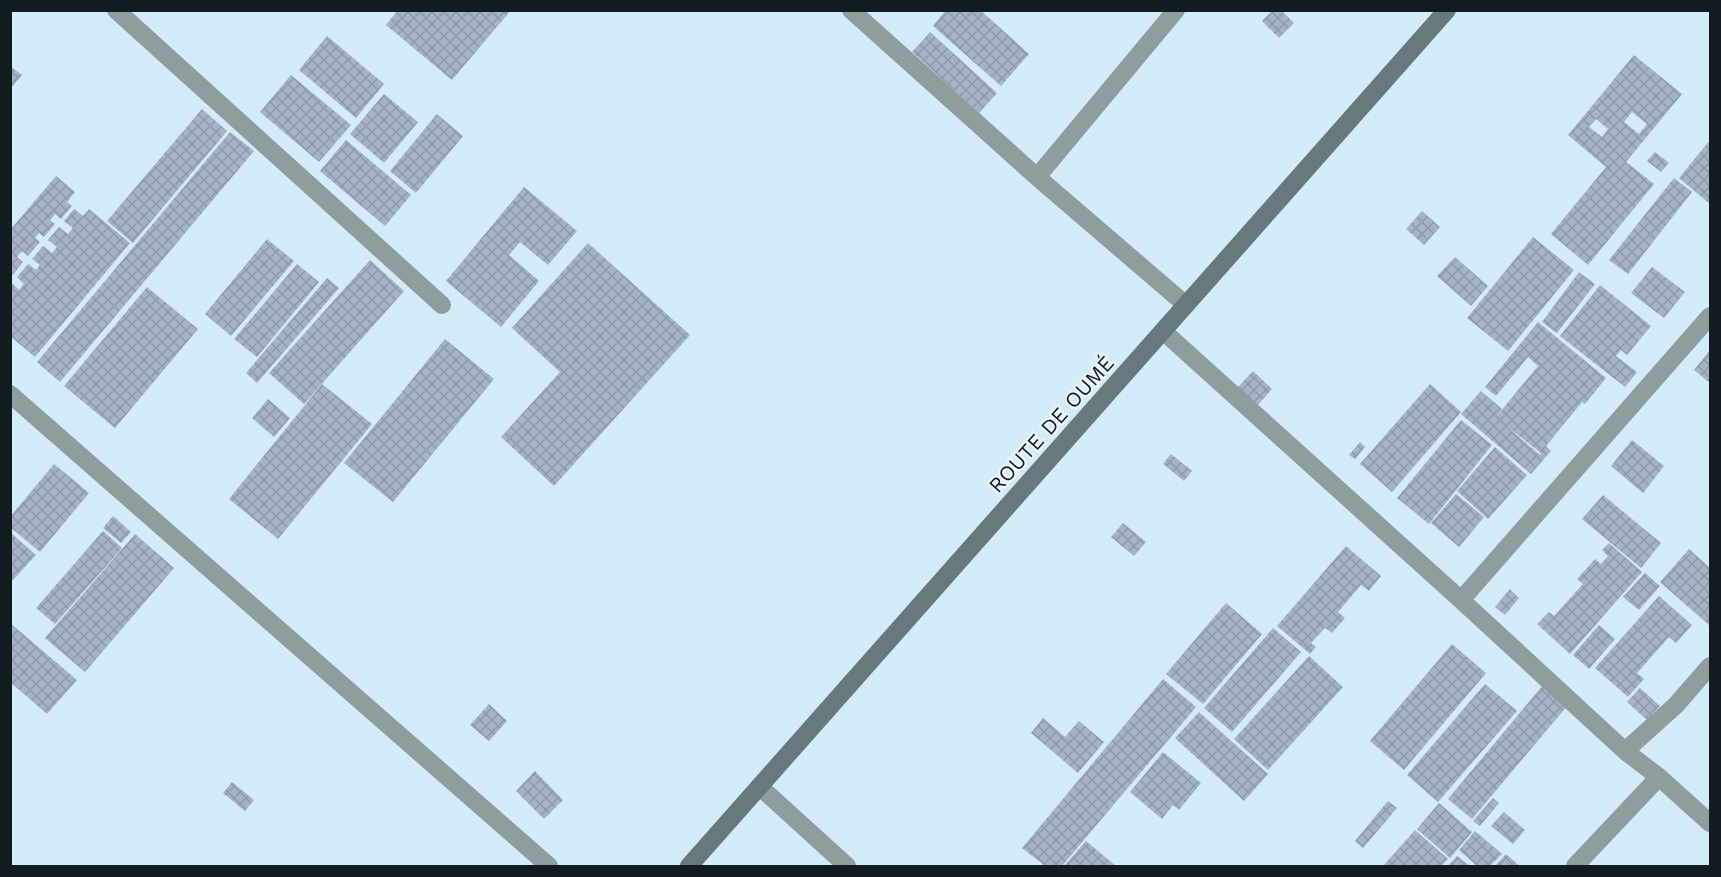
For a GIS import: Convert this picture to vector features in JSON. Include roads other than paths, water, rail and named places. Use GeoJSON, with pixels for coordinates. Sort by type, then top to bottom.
{"type":"FeatureCollection","features":[{"type":"Feature","properties":{"kind":"street"},"geometry":{"type":"LineString","coordinates":[[116,10],[442,304]]}},
{"type":"Feature","properties":{"kind":"street"},"geometry":{"type":"LineString","coordinates":[[851,10],[1186,305]]}},
{"type":"Feature","properties":{"kind":"street"},"geometry":{"type":"LineString","coordinates":[[1038,177],[1176,10]]}},
{"type":"Feature","properties":{"kind":"street","name":"ROUTE DE OUMÉ"},"geometry":{"type":"LineString","coordinates":[[689,867],[1447,10]]}},
{"type":"Feature","properties":{"kind":"street"},"geometry":{"type":"LineString","coordinates":[[1461,600],[1710,316]]}},
{"type":"Feature","properties":{"kind":"street"},"geometry":{"type":"LineString","coordinates":[[1163,331],[1625,751],[1659,777],[1710,823]]}},
{"type":"Feature","properties":{"kind":"street"},"geometry":{"type":"LineString","coordinates":[[10,394],[549,867]]}},
{"type":"Feature","properties":{"kind":"street"},"geometry":{"type":"LineString","coordinates":[[1625,751],[1676,705],[1710,666]]}},
{"type":"Feature","properties":{"kind":"street"},"geometry":{"type":"LineString","coordinates":[[1575,867],[1659,777]]}},
{"type":"Feature","properties":{"kind":"street"},"geometry":{"type":"LineString","coordinates":[[760,787],[847,867]]}}]}
